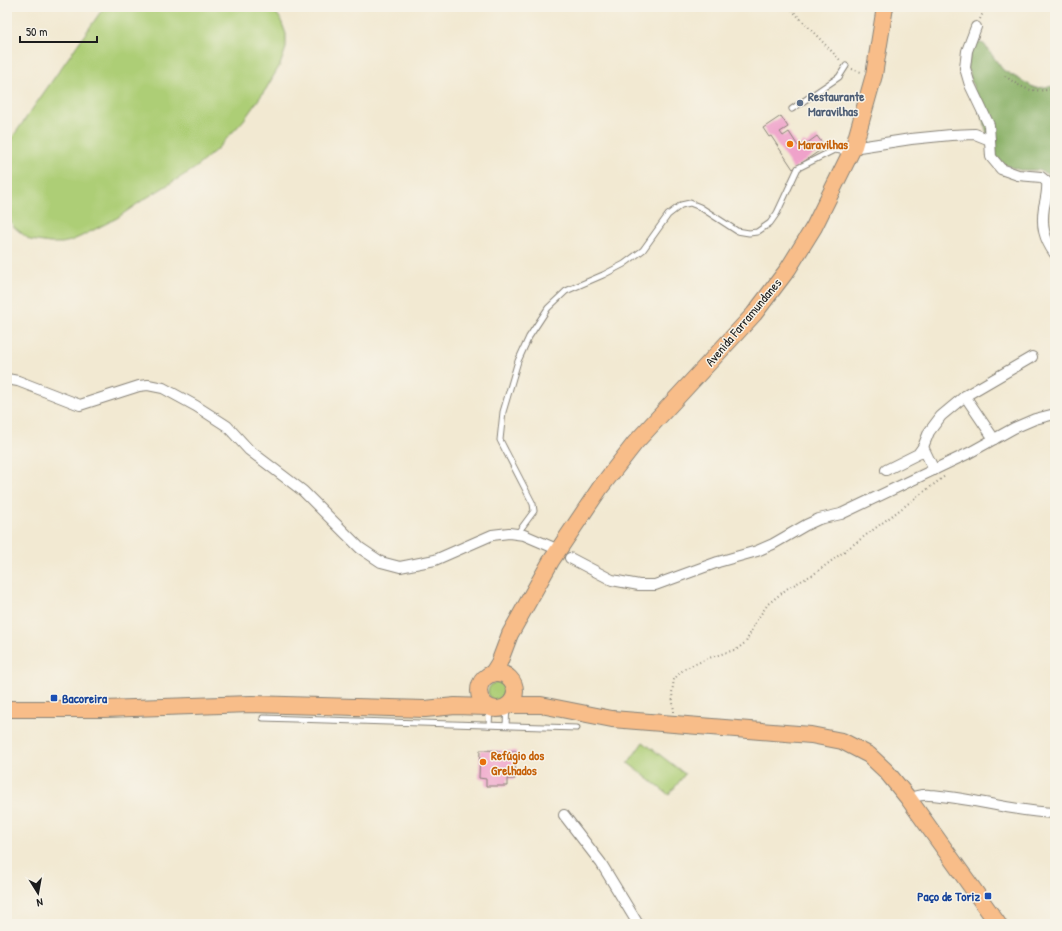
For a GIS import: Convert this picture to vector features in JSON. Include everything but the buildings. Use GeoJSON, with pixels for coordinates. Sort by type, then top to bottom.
{"type":"FeatureCollection","features":[{"type":"Feature","properties":{"kind":"main road","name":"Avenida Farramundanes"},"geometry":{"type":"LineString","coordinates":[[492,674],[499,663],[510,634],[551,561],[600,488],[635,443],[754,314],[788,269],[814,227],[852,149],[874,75],[885,7]]}},
{"type":"Feature","properties":{"kind":"main road"},"geometry":{"type":"LineString","coordinates":[[7,709],[104,709],[251,704],[425,709],[464,706],[488,707],[499,710],[508,706],[515,699],[516,693],[512,681],[507,645]]}},
{"type":"Feature","properties":{"kind":"main road"},"geometry":{"type":"LineString","coordinates":[[448,707],[462,700],[487,676],[492,674],[502,674],[542,702],[559,709]]}},
{"type":"Feature","properties":{"kind":"main road"},"geometry":{"type":"LineString","coordinates":[[480,684],[479,696],[482,702],[488,707]]}},
{"type":"Feature","properties":{"kind":"main road"},"geometry":{"type":"LineString","coordinates":[[508,706],[541,705],[612,719],[811,735],[842,741],[869,755],[886,771],[908,798],[998,924]]}},
{"type":"Feature","properties":{"kind":"street"},"geometry":{"type":"LineString","coordinates":[[976,27],[967,51],[965,68],[970,85],[990,125],[991,157],[1001,168],[1018,175],[1041,177],[1047,182],[1048,192],[1044,209],[1043,226],[1046,242],[1055,254]]}},
{"type":"Feature","properties":{"kind":"street"},"geometry":{"type":"LineString","coordinates":[[852,149],[911,139],[951,135],[975,134],[990,140]]}},
{"type":"Feature","properties":{"kind":"street"},"geometry":{"type":"LineString","coordinates":[[886,470],[918,454],[923,447],[929,432],[942,416],[965,396],[1032,357]]}},
{"type":"Feature","properties":{"kind":"street"},"geometry":{"type":"LineString","coordinates":[[7,379],[18,381],[80,405],[139,386],[148,385],[162,388],[196,406],[227,426],[249,450],[303,491],[360,548],[381,562],[400,567],[435,560],[492,535],[509,533],[524,535],[552,546]]}},
{"type":"Feature","properties":{"kind":"street"},"geometry":{"type":"LineString","coordinates":[[965,396],[994,439]]}},
{"type":"Feature","properties":{"kind":"street"},"geometry":{"type":"LineString","coordinates":[[570,558],[612,580],[639,585],[656,585],[718,562],[757,551],[819,519],[841,514],[934,470],[969,453],[1014,428],[1035,419],[1055,414]]}},
{"type":"Feature","properties":{"kind":"street"},"geometry":{"type":"LineString","coordinates":[[923,447],[934,470]]}},
{"type":"Feature","properties":{"kind":"street"},"geometry":{"type":"LineString","coordinates":[[908,798],[928,795],[970,799],[1037,813],[1055,813]]}},
{"type":"Feature","properties":{"kind":"street"},"geometry":{"type":"LineString","coordinates":[[564,815],[601,863],[638,924]]}},
{"type":"Feature","properties":{"kind":"lane"},"geometry":{"type":"LineString","coordinates":[[792,108],[839,77],[846,66]]}},
{"type":"Feature","properties":{"kind":"lane"},"geometry":{"type":"LineString","coordinates":[[517,534],[534,511],[533,504],[500,440],[503,412],[518,360],[548,308],[566,291],[624,264],[643,250],[668,214],[681,205],[690,203],[700,207],[737,231],[750,234],[757,232],[770,223],[777,213],[798,168],[834,150],[852,149]]}},
{"type":"Feature","properties":{"kind":"lane"},"geometry":{"type":"LineString","coordinates":[[506,725],[508,706]]}},
{"type":"Feature","properties":{"kind":"lane"},"geometry":{"type":"LineString","coordinates":[[488,707],[490,725]]}},
{"type":"Feature","properties":{"kind":"lane"},"geometry":{"type":"LineString","coordinates":[[263,718],[577,728]]}},
{"type":"Feature","properties":{"kind":"path"},"geometry":{"type":"LineString","coordinates":[[789,7],[846,66],[856,72],[874,75]]}},
{"type":"Feature","properties":{"kind":"path"},"geometry":{"type":"LineString","coordinates":[[976,27],[986,7]]}},
{"type":"Feature","properties":{"kind":"path"},"geometry":{"type":"LineString","coordinates":[[1005,76],[1021,88],[1037,92],[1055,89]]}},
{"type":"Feature","properties":{"kind":"path"},"geometry":{"type":"LineString","coordinates":[[675,724],[672,693],[674,679],[684,670],[709,658],[737,649],[746,642],[756,621],[768,604],[788,588],[814,574],[948,473]]}},
{"type":"Feature","properties":{"kind":"green space"},"geometry":{"type":"Polygon","coordinates":[[[104,7],[271,7],[280,18],[286,34],[286,48],[280,65],[266,89],[243,121],[217,149],[194,169],[143,200],[117,218],[71,241],[50,243],[30,240],[14,227],[7,217],[7,145],[104,7]]]}},
{"type":"Feature","properties":{"kind":"green space"},"geometry":{"type":"Polygon","coordinates":[[[977,42],[984,44],[1003,70],[1035,88],[1055,86],[1055,177],[1039,170],[1020,170],[1007,166],[993,153],[967,67],[971,48],[977,42]]]}},
{"type":"Feature","properties":{"kind":"green space"},"geometry":{"type":"Polygon","coordinates":[[[498,682],[505,685],[508,692],[505,699],[498,702],[491,699],[488,692],[491,685],[498,682]]]}},
{"type":"Feature","properties":{"kind":"green space"},"geometry":{"type":"Polygon","coordinates":[[[643,742],[685,774],[669,795],[628,763],[643,742]]]}},
{"type":"Feature","properties":{"kind":"place","name":"Restaurante Maravilhas"},"geometry":{"type":"Point","coordinates":[800,103]}},
{"type":"Feature","properties":{"kind":"place","name":"Maravilhas"},"geometry":{"type":"Point","coordinates":[790,144]}},
{"type":"Feature","properties":{"kind":"place","name":"Bacoreira"},"geometry":{"type":"Point","coordinates":[54,698]}},
{"type":"Feature","properties":{"kind":"place","name":"Refúgio dos Grelhados"},"geometry":{"type":"Point","coordinates":[483,762]}},
{"type":"Feature","properties":{"kind":"place","name":"Paço de Toriz"},"geometry":{"type":"Point","coordinates":[988,896]}}]}
